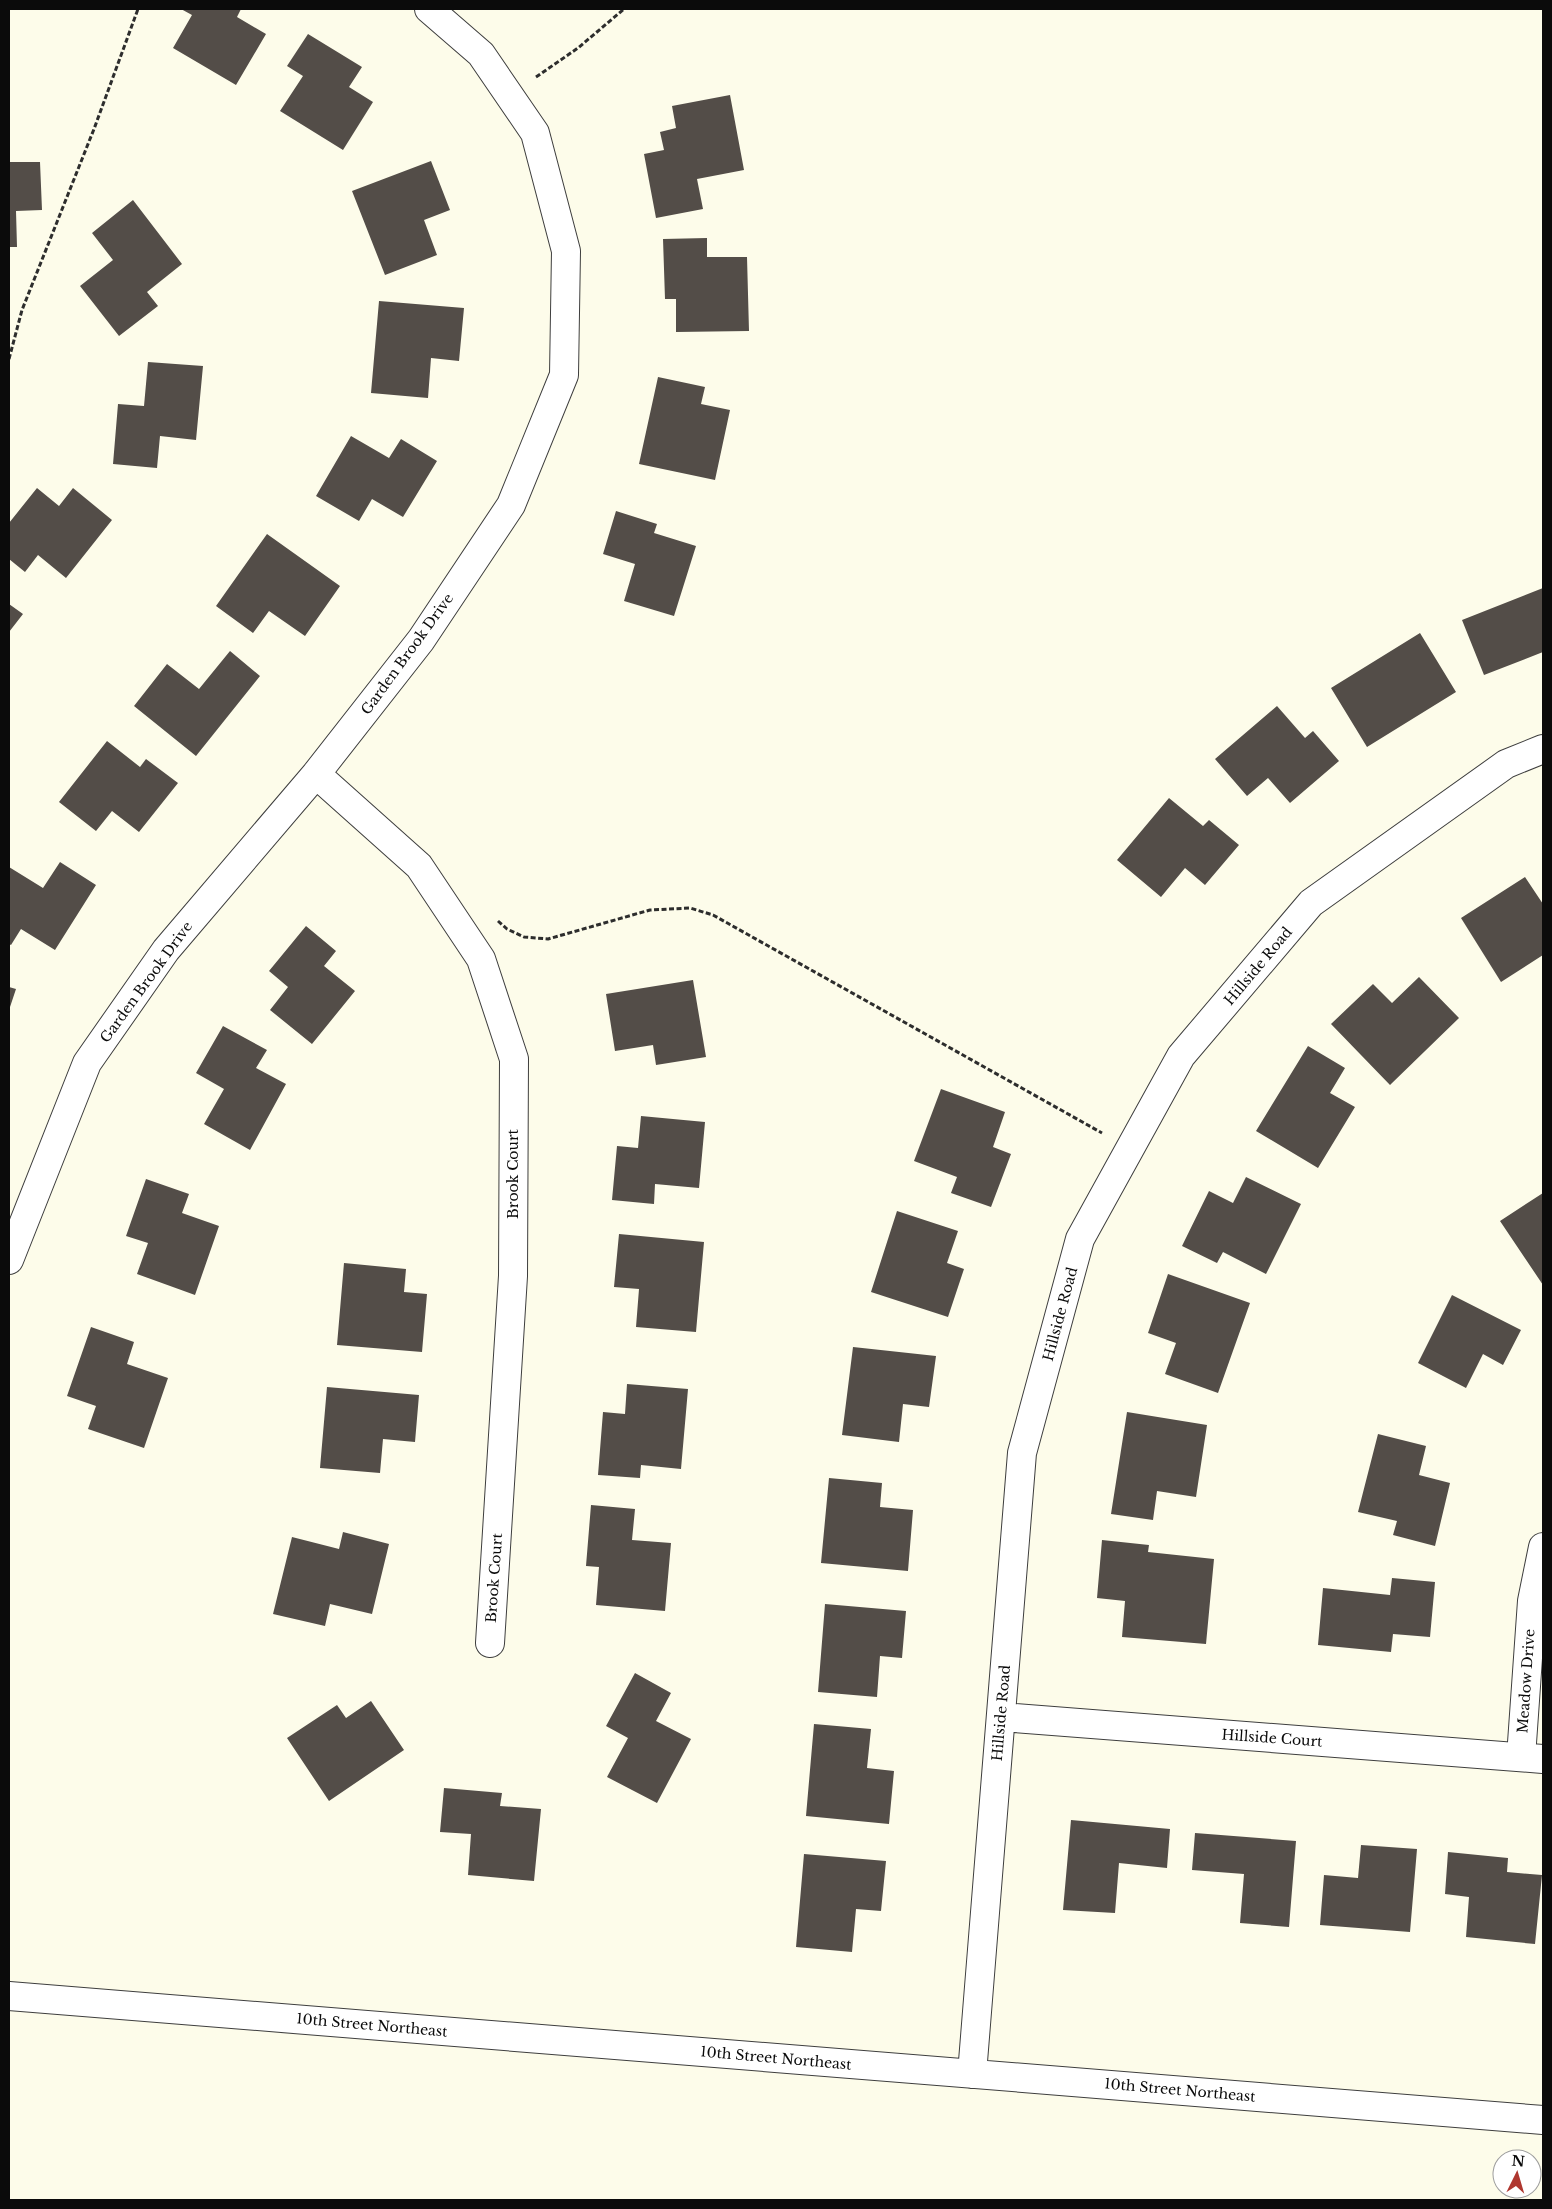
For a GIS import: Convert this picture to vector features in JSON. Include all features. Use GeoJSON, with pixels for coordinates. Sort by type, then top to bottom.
{"type":"FeatureCollection","features":[{"type":"Feature","properties":{"kind":"street","name":"Garden Brook Drive"},"geometry":{"type":"LineString","coordinates":[[9,1260],[87,1063],[166,950],[316,774],[421,640],[511,505],[564,375],[566,251],[534,133],[481,54],[429,9]]}},
{"type":"Feature","properties":{"kind":"street","name":"Hillside Road"},"geometry":{"type":"LineString","coordinates":[[972,2074],[1022,1453],[1080,1238],[1182,1056],[1310,903],[1506,764],[1543,748]]}},
{"type":"Feature","properties":{"kind":"street","name":"Brook Court"},"geometry":{"type":"LineString","coordinates":[[316,774],[419,866],[481,959],[514,1059],[513,1276],[490,1643]]}},
{"type":"Feature","properties":{"kind":"street","name":"Meadow Drive"},"geometry":{"type":"LineString","coordinates":[[1532,1758],[1532,1601],[1543,1547]]}},
{"type":"Feature","properties":{"kind":"street","name":"Hillside Court"},"geometry":{"type":"LineString","coordinates":[[1001,1717],[1532,1758]]}},
{"type":"Feature","properties":{"kind":"street","name":"10th Street Northeast"},"geometry":{"type":"LineString","coordinates":[[9,1996],[1543,2120]]}},
{"type":"Feature","properties":{"kind":"path"},"geometry":{"type":"LineString","coordinates":[[9,359],[22,310],[94,129],[138,9]]}},
{"type":"Feature","properties":{"kind":"path"},"geometry":{"type":"LineString","coordinates":[[509,96],[578,48],[624,9]]}},
{"type":"Feature","properties":{"kind":"path"},"geometry":{"type":"LineString","coordinates":[[492,916],[507,929],[524,937],[548,939],[650,910],[690,908],[713,915],[1130,1150]]}},
{"type":"Feature","properties":{"kind":"building"},"geometry":{"type":"Polygon","coordinates":[[[181,9],[241,9],[237,17],[266,34],[236,85],[173,48],[192,15],[181,9]]]}},
{"type":"Feature","properties":{"kind":"building"},"geometry":{"type":"Polygon","coordinates":[[[308,34],[362,67],[349,87],[373,102],[343,150],[280,111],[303,76],[287,66],[308,34]]]}},
{"type":"Feature","properties":{"kind":"building"},"geometry":{"type":"Polygon","coordinates":[[[730,95],[744,170],[697,179],[703,209],[656,218],[644,154],[664,150],[660,132],[676,128],[672,106],[730,95]]]}},
{"type":"Feature","properties":{"kind":"building"},"geometry":{"type":"Polygon","coordinates":[[[431,161],[450,210],[424,220],[437,255],[385,275],[352,191],[431,161]]]}},
{"type":"Feature","properties":{"kind":"building"},"geometry":{"type":"Polygon","coordinates":[[[9,162],[40,162],[42,210],[16,211],[17,247],[9,247],[9,162]]]}},
{"type":"Feature","properties":{"kind":"building"},"geometry":{"type":"Polygon","coordinates":[[[133,200],[182,264],[147,292],[158,306],[119,336],[80,286],[113,260],[92,233],[133,200]]]}},
{"type":"Feature","properties":{"kind":"building"},"geometry":{"type":"Polygon","coordinates":[[[707,238],[707,257],[747,257],[749,331],[676,332],[676,299],[665,299],[663,239],[707,238]]]}},
{"type":"Feature","properties":{"kind":"building"},"geometry":{"type":"Polygon","coordinates":[[[379,301],[464,308],[459,361],[431,358],[428,398],[371,393],[379,301]]]}},
{"type":"Feature","properties":{"kind":"building"},"geometry":{"type":"Polygon","coordinates":[[[148,362],[203,366],[196,440],[160,436],[157,468],[113,464],[118,404],[144,406],[148,362]]]}},
{"type":"Feature","properties":{"kind":"building"},"geometry":{"type":"Polygon","coordinates":[[[658,377],[705,387],[701,404],[730,410],[715,480],[639,464],[658,377]]]}},
{"type":"Feature","properties":{"kind":"building"},"geometry":{"type":"Polygon","coordinates":[[[351,436],[389,458],[401,439],[437,461],[403,517],[372,499],[359,521],[316,496],[351,436]]]}},
{"type":"Feature","properties":{"kind":"building"},"geometry":{"type":"Polygon","coordinates":[[[37,488],[59,506],[73,488],[112,520],[66,578],[38,555],[25,572],[9,559],[9,523],[37,488]]]}},
{"type":"Feature","properties":{"kind":"building"},"geometry":{"type":"Polygon","coordinates":[[[616,511],[657,524],[654,533],[696,546],[674,616],[624,601],[635,564],[603,554],[616,511]]]}},
{"type":"Feature","properties":{"kind":"building"},"geometry":{"type":"Polygon","coordinates":[[[267,534],[340,586],[305,636],[269,611],[253,633],[216,606],[267,534]]]}},
{"type":"Feature","properties":{"kind":"building"},"geometry":{"type":"Polygon","coordinates":[[[1543,588],[1543,652],[1484,675],[1462,620],[1543,588]]]}},
{"type":"Feature","properties":{"kind":"building"},"geometry":{"type":"Polygon","coordinates":[[[9,604],[23,614],[9,632],[9,604]]]}},
{"type":"Feature","properties":{"kind":"building"},"geometry":{"type":"Polygon","coordinates":[[[1420,633],[1456,692],[1367,747],[1331,688],[1420,633]]]}},
{"type":"Feature","properties":{"kind":"building"},"geometry":{"type":"Polygon","coordinates":[[[230,651],[260,676],[196,756],[134,706],[167,664],[199,689],[230,651]]]}},
{"type":"Feature","properties":{"kind":"building"},"geometry":{"type":"Polygon","coordinates":[[[1277,706],[1305,738],[1313,731],[1339,761],[1290,803],[1268,778],[1247,796],[1215,759],[1277,706]]]}},
{"type":"Feature","properties":{"kind":"building"},"geometry":{"type":"Polygon","coordinates":[[[107,741],[140,767],[146,759],[178,783],[139,832],[112,811],[96,831],[59,802],[107,741]]]}},
{"type":"Feature","properties":{"kind":"building"},"geometry":{"type":"Polygon","coordinates":[[[1169,798],[1203,826],[1209,820],[1239,845],[1205,885],[1185,868],[1161,897],[1117,860],[1169,798]]]}},
{"type":"Feature","properties":{"kind":"building"},"geometry":{"type":"Polygon","coordinates":[[[60,862],[96,885],[55,950],[21,929],[11,945],[9,944],[9,867],[43,888],[60,862]]]}},
{"type":"Feature","properties":{"kind":"building"},"geometry":{"type":"Polygon","coordinates":[[[1525,877],[1543,904],[1543,955],[1501,982],[1461,918],[1525,877]]]}},
{"type":"Feature","properties":{"kind":"building"},"geometry":{"type":"Polygon","coordinates":[[[306,926],[336,951],[324,966],[355,991],[312,1044],[270,1010],[288,987],[269,971],[306,926]]]}},
{"type":"Feature","properties":{"kind":"building"},"geometry":{"type":"Polygon","coordinates":[[[1419,977],[1459,1018],[1390,1085],[1331,1024],[1373,984],[1392,1003],[1419,977]]]}},
{"type":"Feature","properties":{"kind":"building"},"geometry":{"type":"Polygon","coordinates":[[[693,980],[706,1057],[656,1065],[653,1045],[615,1051],[606,994],[693,980]]]}},
{"type":"Feature","properties":{"kind":"building"},"geometry":{"type":"Polygon","coordinates":[[[9,987],[16,989],[9,1010],[9,987]]]}},
{"type":"Feature","properties":{"kind":"building"},"geometry":{"type":"Polygon","coordinates":[[[223,1026],[267,1050],[256,1068],[286,1084],[250,1150],[204,1124],[224,1089],[196,1073],[223,1026]]]}},
{"type":"Feature","properties":{"kind":"building"},"geometry":{"type":"Polygon","coordinates":[[[1308,1046],[1345,1068],[1330,1093],[1355,1107],[1318,1168],[1256,1131],[1308,1046]]]}},
{"type":"Feature","properties":{"kind":"building"},"geometry":{"type":"Polygon","coordinates":[[[941,1089],[1005,1112],[993,1147],[1011,1154],[991,1207],[951,1193],[957,1177],[914,1161],[941,1089]]]}},
{"type":"Feature","properties":{"kind":"building"},"geometry":{"type":"Polygon","coordinates":[[[641,1116],[705,1122],[699,1188],[655,1184],[654,1204],[612,1200],[617,1146],[638,1148],[641,1116]]]}},
{"type":"Feature","properties":{"kind":"building"},"geometry":{"type":"Polygon","coordinates":[[[1246,1177],[1301,1204],[1266,1274],[1223,1252],[1217,1263],[1182,1246],[1209,1191],[1233,1203],[1246,1177]]]}},
{"type":"Feature","properties":{"kind":"building"},"geometry":{"type":"Polygon","coordinates":[[[146,1179],[189,1194],[182,1213],[219,1226],[195,1295],[137,1274],[148,1243],[126,1236],[146,1179]]]}},
{"type":"Feature","properties":{"kind":"building"},"geometry":{"type":"Polygon","coordinates":[[[1543,1193],[1543,1285],[1500,1221],[1543,1193]]]}},
{"type":"Feature","properties":{"kind":"building"},"geometry":{"type":"Polygon","coordinates":[[[897,1211],[958,1231],[947,1263],[964,1269],[948,1317],[871,1292],[897,1211]]]}},
{"type":"Feature","properties":{"kind":"building"},"geometry":{"type":"Polygon","coordinates":[[[619,1234],[704,1242],[696,1332],[636,1327],[639,1289],[614,1287],[619,1234]]]}},
{"type":"Feature","properties":{"kind":"building"},"geometry":{"type":"Polygon","coordinates":[[[344,1263],[406,1269],[404,1292],[427,1294],[422,1352],[337,1345],[344,1263]]]}},
{"type":"Feature","properties":{"kind":"building"},"geometry":{"type":"Polygon","coordinates":[[[1168,1274],[1250,1303],[1218,1393],[1165,1374],[1176,1343],[1148,1333],[1168,1274]]]}},
{"type":"Feature","properties":{"kind":"building"},"geometry":{"type":"Polygon","coordinates":[[[1452,1295],[1521,1330],[1503,1365],[1483,1354],[1466,1388],[1418,1363],[1452,1295]]]}},
{"type":"Feature","properties":{"kind":"building"},"geometry":{"type":"Polygon","coordinates":[[[91,1327],[134,1342],[127,1364],[168,1378],[144,1448],[88,1429],[96,1406],[67,1396],[91,1327]]]}},
{"type":"Feature","properties":{"kind":"building"},"geometry":{"type":"Polygon","coordinates":[[[853,1347],[936,1356],[929,1407],[903,1404],[899,1442],[842,1435],[853,1347]]]}},
{"type":"Feature","properties":{"kind":"building"},"geometry":{"type":"Polygon","coordinates":[[[627,1384],[688,1389],[681,1469],[641,1465],[640,1478],[598,1475],[603,1412],[625,1414],[627,1384]]]}},
{"type":"Feature","properties":{"kind":"building"},"geometry":{"type":"Polygon","coordinates":[[[327,1387],[419,1395],[415,1442],[383,1439],[380,1473],[320,1468],[327,1387]]]}},
{"type":"Feature","properties":{"kind":"building"},"geometry":{"type":"Polygon","coordinates":[[[1127,1412],[1207,1425],[1196,1497],[1157,1491],[1153,1520],[1111,1514],[1127,1412]]]}},
{"type":"Feature","properties":{"kind":"building"},"geometry":{"type":"Polygon","coordinates":[[[1378,1434],[1426,1446],[1419,1475],[1450,1483],[1435,1546],[1393,1535],[1397,1521],[1358,1512],[1378,1434]]]}},
{"type":"Feature","properties":{"kind":"building"},"geometry":{"type":"Polygon","coordinates":[[[829,1478],[882,1483],[880,1507],[913,1510],[908,1571],[821,1563],[829,1478]]]}},
{"type":"Feature","properties":{"kind":"building"},"geometry":{"type":"Polygon","coordinates":[[[591,1505],[635,1509],[632,1540],[671,1543],[665,1611],[596,1605],[599,1567],[586,1566],[591,1505]]]}},
{"type":"Feature","properties":{"kind":"building"},"geometry":{"type":"Polygon","coordinates":[[[343,1532],[389,1544],[372,1614],[330,1604],[325,1626],[273,1614],[292,1537],[339,1549],[343,1532]]]}},
{"type":"Feature","properties":{"kind":"building"},"geometry":{"type":"Polygon","coordinates":[[[1102,1540],[1149,1545],[1148,1552],[1214,1559],[1206,1644],[1122,1637],[1125,1601],[1097,1598],[1102,1540]]]}},
{"type":"Feature","properties":{"kind":"building"},"geometry":{"type":"Polygon","coordinates":[[[1392,1578],[1435,1582],[1430,1637],[1393,1634],[1391,1652],[1318,1645],[1323,1588],[1390,1595],[1392,1578]]]}},
{"type":"Feature","properties":{"kind":"building"},"geometry":{"type":"Polygon","coordinates":[[[825,1604],[906,1611],[902,1658],[880,1656],[877,1697],[818,1692],[825,1604]]]}},
{"type":"Feature","properties":{"kind":"building"},"geometry":{"type":"Polygon","coordinates":[[[635,1673],[671,1693],[656,1721],[691,1739],[657,1803],[607,1777],[628,1738],[606,1726],[635,1673]]]}},
{"type":"Feature","properties":{"kind":"building"},"geometry":{"type":"Polygon","coordinates":[[[371,1701],[404,1750],[329,1801],[287,1738],[337,1705],[346,1718],[371,1701]]]}},
{"type":"Feature","properties":{"kind":"building"},"geometry":{"type":"Polygon","coordinates":[[[814,1724],[871,1729],[867,1768],[894,1771],[889,1824],[806,1816],[814,1724]]]}},
{"type":"Feature","properties":{"kind":"building"},"geometry":{"type":"Polygon","coordinates":[[[444,1788],[502,1793],[500,1806],[541,1809],[534,1881],[468,1875],[471,1834],[440,1832],[444,1788]]]}},
{"type":"Feature","properties":{"kind":"building"},"geometry":{"type":"Polygon","coordinates":[[[1071,1820],[1170,1829],[1167,1868],[1119,1863],[1115,1913],[1063,1910],[1071,1820]]]}},
{"type":"Feature","properties":{"kind":"building"},"geometry":{"type":"Polygon","coordinates":[[[1195,1833],[1296,1841],[1289,1927],[1240,1923],[1244,1874],[1192,1870],[1195,1833]]]}},
{"type":"Feature","properties":{"kind":"building"},"geometry":{"type":"Polygon","coordinates":[[[1361,1845],[1417,1849],[1410,1932],[1320,1925],[1324,1875],[1358,1878],[1361,1845]]]}},
{"type":"Feature","properties":{"kind":"building"},"geometry":{"type":"Polygon","coordinates":[[[1448,1852],[1508,1858],[1507,1872],[1542,1875],[1535,1944],[1466,1937],[1469,1897],[1445,1894],[1448,1852]]]}},
{"type":"Feature","properties":{"kind":"building"},"geometry":{"type":"Polygon","coordinates":[[[804,1854],[886,1861],[881,1911],[856,1909],[852,1952],[796,1947],[804,1854]]]}}]}
